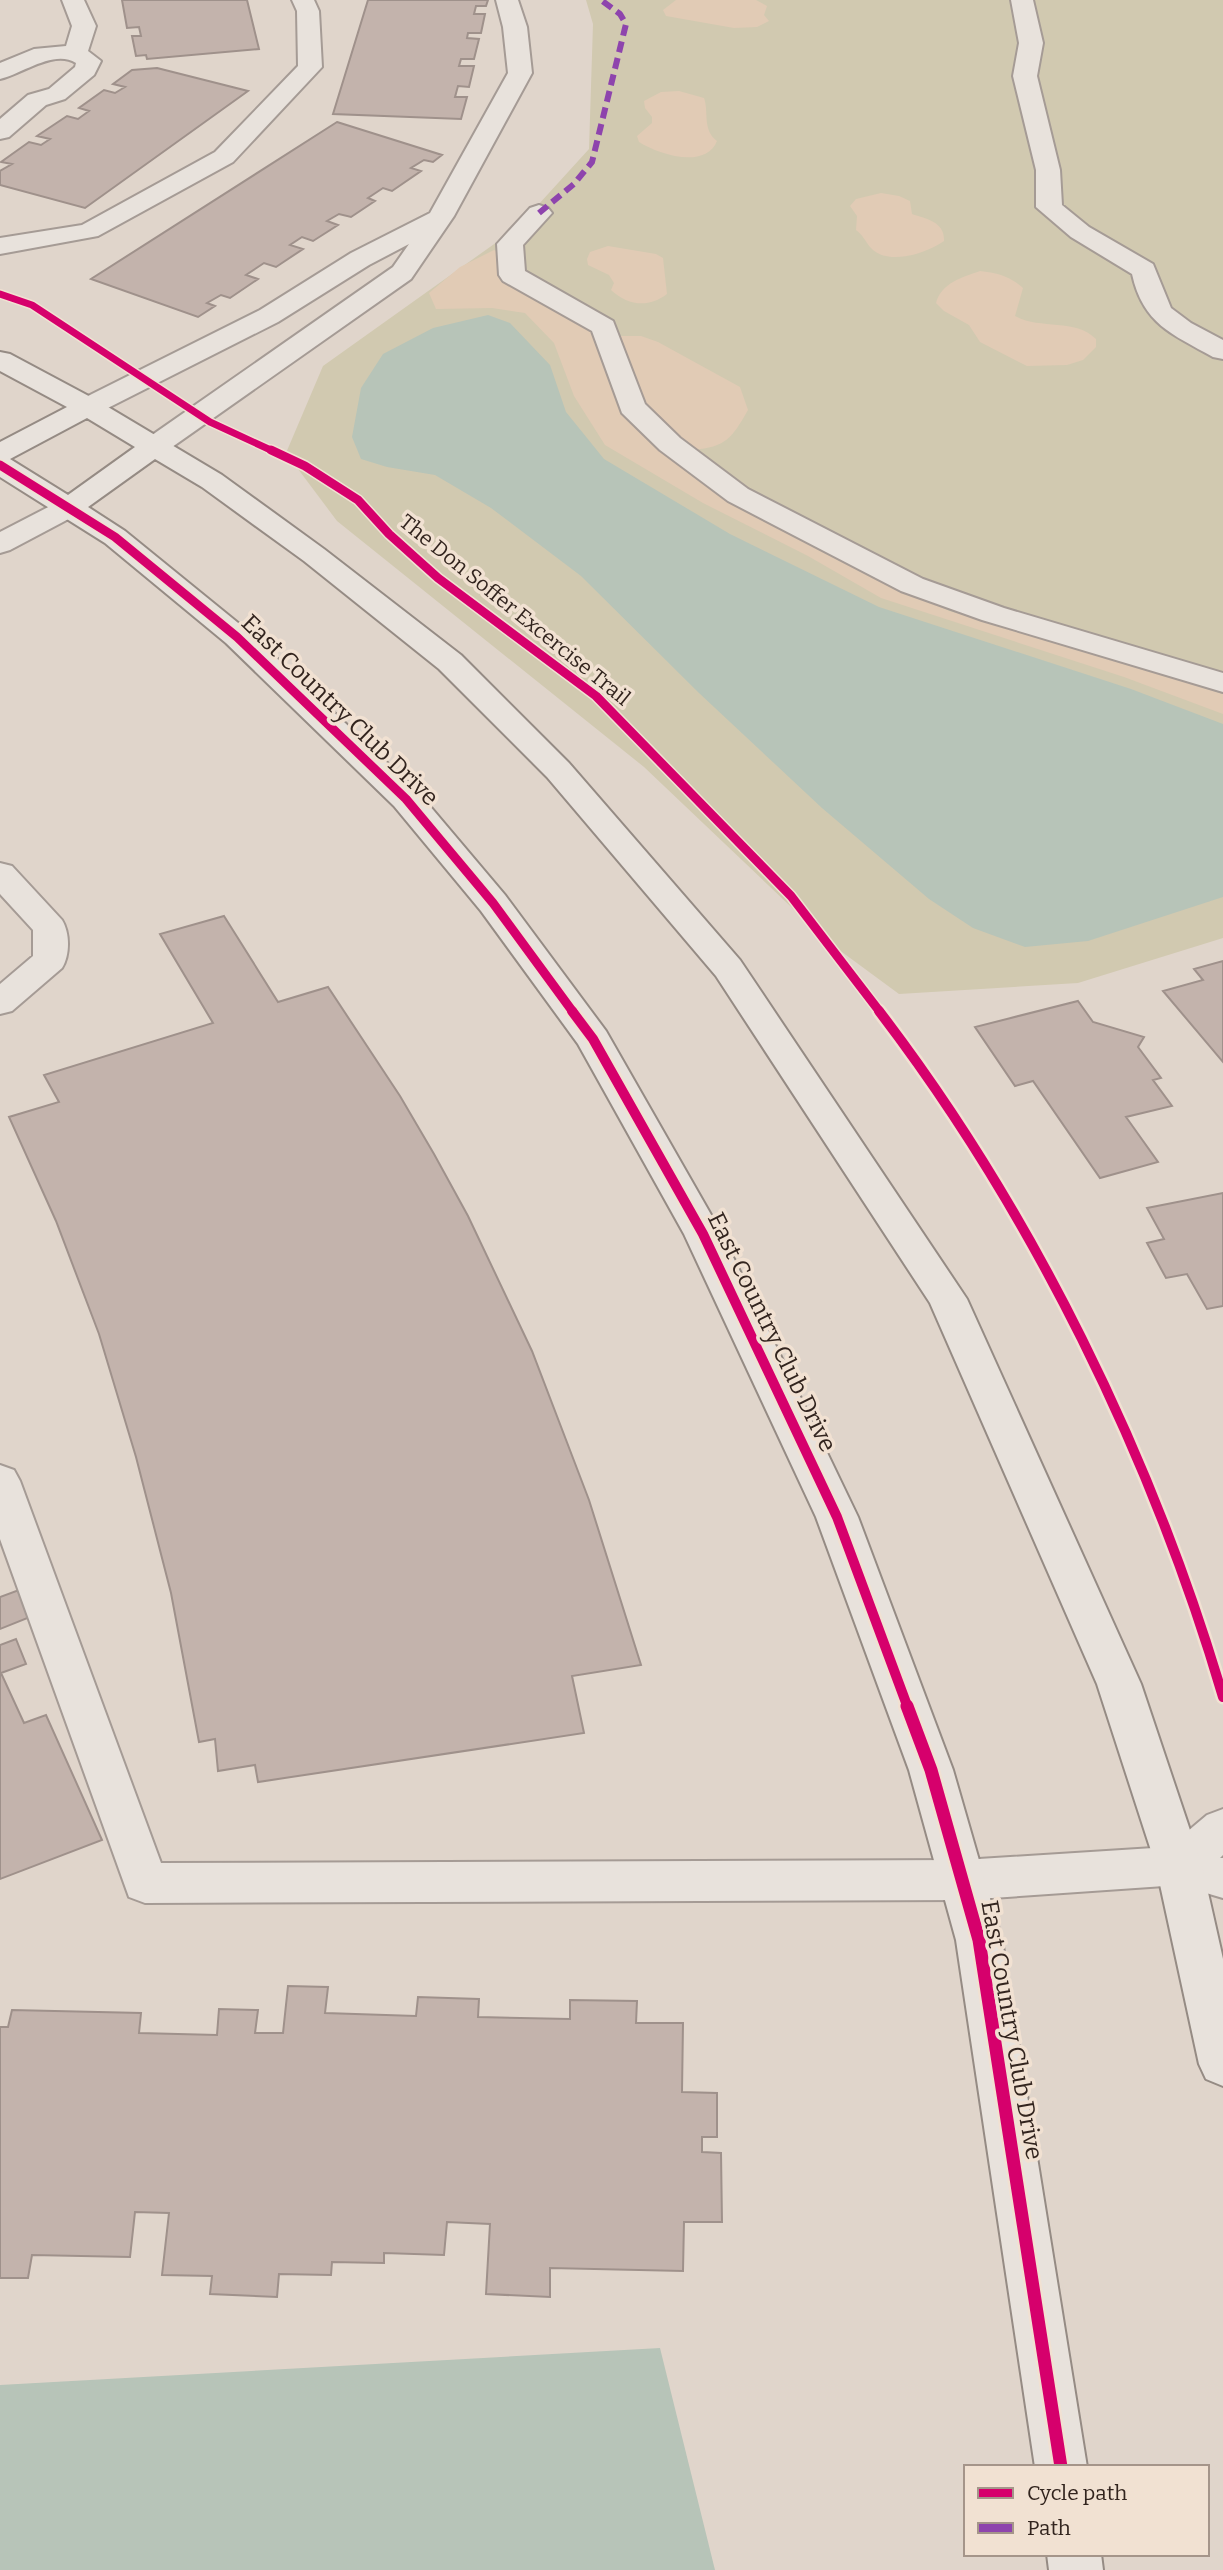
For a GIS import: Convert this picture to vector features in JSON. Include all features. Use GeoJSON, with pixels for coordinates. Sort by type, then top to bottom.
{"type":"FeatureCollection","features":[{"type":"Feature","properties":{"kind":"street"},"geometry":{"type":"LineString","coordinates":[[73,0],[84,26],[76,53]]}},
{"type":"Feature","properties":{"kind":"street"},"geometry":{"type":"LineString","coordinates":[[0,246],[89,231],[224,157],[310,67],[308,11],[303,0]]}},
{"type":"Feature","properties":{"kind":"street"},"geometry":{"type":"LineString","coordinates":[[0,544],[68,508],[402,273],[442,216],[520,73],[515,27],[507,0]]}},
{"type":"Feature","properties":{"kind":"street"},"geometry":{"type":"LineString","coordinates":[[1022,0],[1031,43],[1025,76],[1048,170],[1049,207],[1080,232],[1144,270],[1148,294],[1160,315],[1223,351]]}},
{"type":"Feature","properties":{"kind":"street"},"geometry":{"type":"LineString","coordinates":[[0,72],[42,54],[76,53],[89,61],[86,70],[57,94],[37,100],[0,132]]}},
{"type":"Feature","properties":{"kind":"street"},"geometry":{"type":"LineString","coordinates":[[0,89],[37,100]]}},
{"type":"Feature","properties":{"kind":"street"},"geometry":{"type":"LineString","coordinates":[[538,213],[510,244],[512,275],[604,327],[632,407],[670,444],[738,495],[912,585],[993,614],[1223,683]]}},
{"type":"Feature","properties":{"kind":"street"},"geometry":{"type":"LineString","coordinates":[[0,453],[269,316],[360,259],[442,216]]}},
{"type":"Feature","properties":{"kind":"street"},"geometry":{"type":"LineString","coordinates":[[302,295],[349,311]]}},
{"type":"Feature","properties":{"kind":"street"},"geometry":{"type":"LineString","coordinates":[[0,360],[88,407],[212,481],[314,555],[450,662],[558,770],[728,968],[948,1299],[1119,1684],[1179,1866],[1223,2064]]}},
{"type":"Feature","properties":{"kind":"street","name":"East Country Club Drive"},"geometry":{"type":"LineString","coordinates":[[0,465],[115,537],[237,637],[406,799],[493,902],[593,1039],[703,1234],[837,1517],[930,1770],[963,1880],[979,1940],[1061,2465]]}},
{"type":"Feature","properties":{"kind":"street"},"geometry":{"type":"LineString","coordinates":[[0,873],[50,928],[50,960],[0,1003]]}},
{"type":"Feature","properties":{"kind":"street"},"geometry":{"type":"LineString","coordinates":[[0,1481],[145,1883],[963,1880],[1179,1866],[1223,1878]]}},
{"type":"Feature","properties":{"kind":"street"},"geometry":{"type":"LineString","coordinates":[[1179,1866],[1223,1828]]}},
{"type":"Feature","properties":{"kind":"shaded area"},"geometry":{"type":"Polygon","coordinates":[[[586,0],[1223,0],[1223,938],[1078,983],[899,994],[827,941],[644,767],[337,521],[286,453],[323,366],[518,227],[589,149],[593,24],[586,0]]]}},
{"type":"Feature","properties":{"kind":"shaded area"},"geometry":{"type":"Polygon","coordinates":[[[488,315],[510,323],[550,365],[566,412],[604,459],[730,534],[879,607],[1131,689],[1223,724],[1223,897],[1088,941],[1025,947],[973,928],[929,899],[822,808],[699,693],[581,576],[491,508],[435,475],[387,467],[361,459],[352,437],[361,388],[383,354],[433,328],[488,315]]]}},
{"type":"Feature","properties":{"kind":"shaded area"},"geometry":{"type":"Polygon","coordinates":[[[660,2348],[715,2570],[0,2570],[0,2385],[660,2348]]]}},
{"type":"Feature","properties":{"kind":"sand"},"geometry":{"type":"Polygon","coordinates":[[[676,0],[756,0],[767,6],[764,15],[769,21],[757,27],[734,28],[666,16],[663,10],[676,0]]]}},
{"type":"Feature","properties":{"kind":"sand"},"geometry":{"type":"Polygon","coordinates":[[[679,91],[704,98],[709,131],[717,141],[711,150],[702,155],[669,155],[639,142],[637,136],[652,123],[644,101],[661,92],[679,91]]]}},
{"type":"Feature","properties":{"kind":"sand"},"geometry":{"type":"Polygon","coordinates":[[[881,193],[910,201],[912,214],[938,225],[942,229],[944,241],[928,250],[907,256],[877,253],[856,230],[857,216],[850,206],[856,199],[881,193]]]}},
{"type":"Feature","properties":{"kind":"sand"},"geometry":{"type":"Polygon","coordinates":[[[608,246],[656,254],[663,258],[667,294],[653,302],[639,303],[624,299],[611,290],[614,283],[609,275],[588,265],[587,259],[590,252],[608,246]]]}},
{"type":"Feature","properties":{"kind":"sand"},"geometry":{"type":"Polygon","coordinates":[[[494,250],[592,327],[635,428],[674,458],[812,544],[949,611],[1223,694],[1223,714],[1124,677],[881,598],[808,556],[703,503],[605,445],[574,396],[554,343],[525,313],[492,308],[436,309],[429,293],[460,267],[494,250]]]}},
{"type":"Feature","properties":{"kind":"sand"},"geometry":{"type":"Polygon","coordinates":[[[980,271],[1003,276],[1023,288],[1015,316],[1035,323],[1078,329],[1096,339],[1096,347],[1083,360],[1067,365],[1027,366],[980,342],[969,325],[944,311],[936,303],[948,286],[960,278],[980,271]]]}},
{"type":"Feature","properties":{"kind":"sand"},"geometry":{"type":"Polygon","coordinates":[[[620,336],[641,336],[658,342],[740,387],[748,410],[737,428],[721,443],[693,450],[646,409],[620,336]]]}},
{"type":"Feature","properties":{"kind":"building"},"geometry":{"type":"Polygon","coordinates":[[[122,0],[247,0],[259,49],[147,59],[146,55],[136,56],[132,36],[141,36],[139,27],[127,28],[122,0]]]}},
{"type":"Feature","properties":{"kind":"building"},"geometry":{"type":"Polygon","coordinates":[[[368,0],[488,0],[486,6],[476,6],[474,14],[485,14],[481,33],[468,33],[467,38],[479,39],[474,59],[461,59],[459,66],[474,66],[469,87],[458,86],[455,97],[467,97],[461,119],[333,114],[368,0]]]}},
{"type":"Feature","properties":{"kind":"building"},"geometry":{"type":"Polygon","coordinates":[[[157,68],[248,91],[85,208],[0,185],[0,171],[12,164],[1,162],[29,142],[41,145],[50,139],[37,136],[67,116],[78,119],[89,111],[79,108],[104,90],[115,93],[125,87],[113,84],[132,70],[157,68]]]}},
{"type":"Feature","properties":{"kind":"building"},"geometry":{"type":"Polygon","coordinates":[[[337,122],[442,155],[433,162],[424,160],[411,168],[421,171],[392,191],[383,188],[368,198],[375,201],[351,217],[339,214],[327,221],[338,225],[313,241],[302,237],[290,245],[303,249],[276,267],[264,263],[246,275],[258,279],[230,298],[221,295],[207,303],[215,306],[198,317],[91,279],[337,122]]]}},
{"type":"Feature","properties":{"kind":"building"},"geometry":{"type":"Polygon","coordinates":[[[224,916],[278,1002],[328,987],[400,1096],[434,1154],[468,1216],[532,1351],[589,1500],[641,1665],[572,1676],[584,1733],[258,1782],[255,1765],[218,1771],[215,1739],[199,1742],[171,1593],[136,1457],[99,1334],[56,1221],[9,1117],[59,1102],[44,1075],[213,1023],[160,934],[224,916]]]}},
{"type":"Feature","properties":{"kind":"building"},"geometry":{"type":"Polygon","coordinates":[[[1223,961],[1223,1062],[1163,991],[1203,980],[1194,969],[1223,961]]]}},
{"type":"Feature","properties":{"kind":"building"},"geometry":{"type":"Polygon","coordinates":[[[1078,1001],[1093,1022],[1144,1037],[1138,1047],[1161,1078],[1153,1080],[1172,1106],[1126,1117],[1158,1162],[1100,1178],[1033,1081],[1015,1086],[975,1027],[1078,1001]]]}},
{"type":"Feature","properties":{"kind":"building"},"geometry":{"type":"Polygon","coordinates":[[[1223,1193],[1223,1306],[1207,1309],[1187,1274],[1166,1278],[1147,1243],[1164,1239],[1147,1208],[1223,1193]]]}},
{"type":"Feature","properties":{"kind":"building"},"geometry":{"type":"Polygon","coordinates":[[[19,1590],[30,1617],[0,1629],[0,1597],[19,1590]]]}},
{"type":"Feature","properties":{"kind":"building"},"geometry":{"type":"Polygon","coordinates":[[[16,1639],[26,1664],[1,1673],[24,1723],[46,1715],[102,1840],[0,1879],[0,1645],[16,1639]]]}},
{"type":"Feature","properties":{"kind":"building"},"geometry":{"type":"Polygon","coordinates":[[[288,1986],[328,1987],[325,2013],[416,2016],[418,1997],[479,1999],[478,2017],[570,2019],[570,2000],[637,2001],[636,2023],[683,2023],[682,2092],[717,2093],[717,2137],[702,2137],[702,2152],[721,2153],[722,2222],[684,2222],[683,2271],[550,2268],[550,2297],[486,2294],[490,2224],[447,2222],[444,2255],[384,2253],[384,2263],[332,2262],[331,2275],[279,2274],[277,2297],[210,2294],[212,2276],[162,2275],[169,2213],[135,2212],[130,2257],[32,2255],[28,2278],[0,2278],[0,2027],[8,2027],[12,2010],[141,2013],[139,2033],[217,2035],[219,2009],[258,2010],[255,2033],[283,2033],[288,1986]]]}},
{"type":"Feature","properties":{"kind":"marked path"},"geometry":{"type":"LineString","coordinates":[[539,213],[574,184],[592,162],[626,24],[620,14],[601,0]]}},
{"type":"Feature","properties":{"kind":"cycle path","name":"The Don Soffer Excercise Trail"},"geometry":{"type":"LineString","coordinates":[[0,294],[32,305],[210,422],[305,466],[358,500],[389,534],[438,578],[596,696],[791,896],[919,1063],[1006,1195],[1086,1350],[1159,1507],[1199,1615],[1223,1697]]}},
{"type":"Feature","properties":{"kind":"cycle path"},"geometry":{"type":"LineString","coordinates":[[0,465],[115,537],[237,637],[406,799],[493,903],[593,1039],[703,1234],[837,1517],[931,1770],[979,1940],[1061,2465]]}}]}
